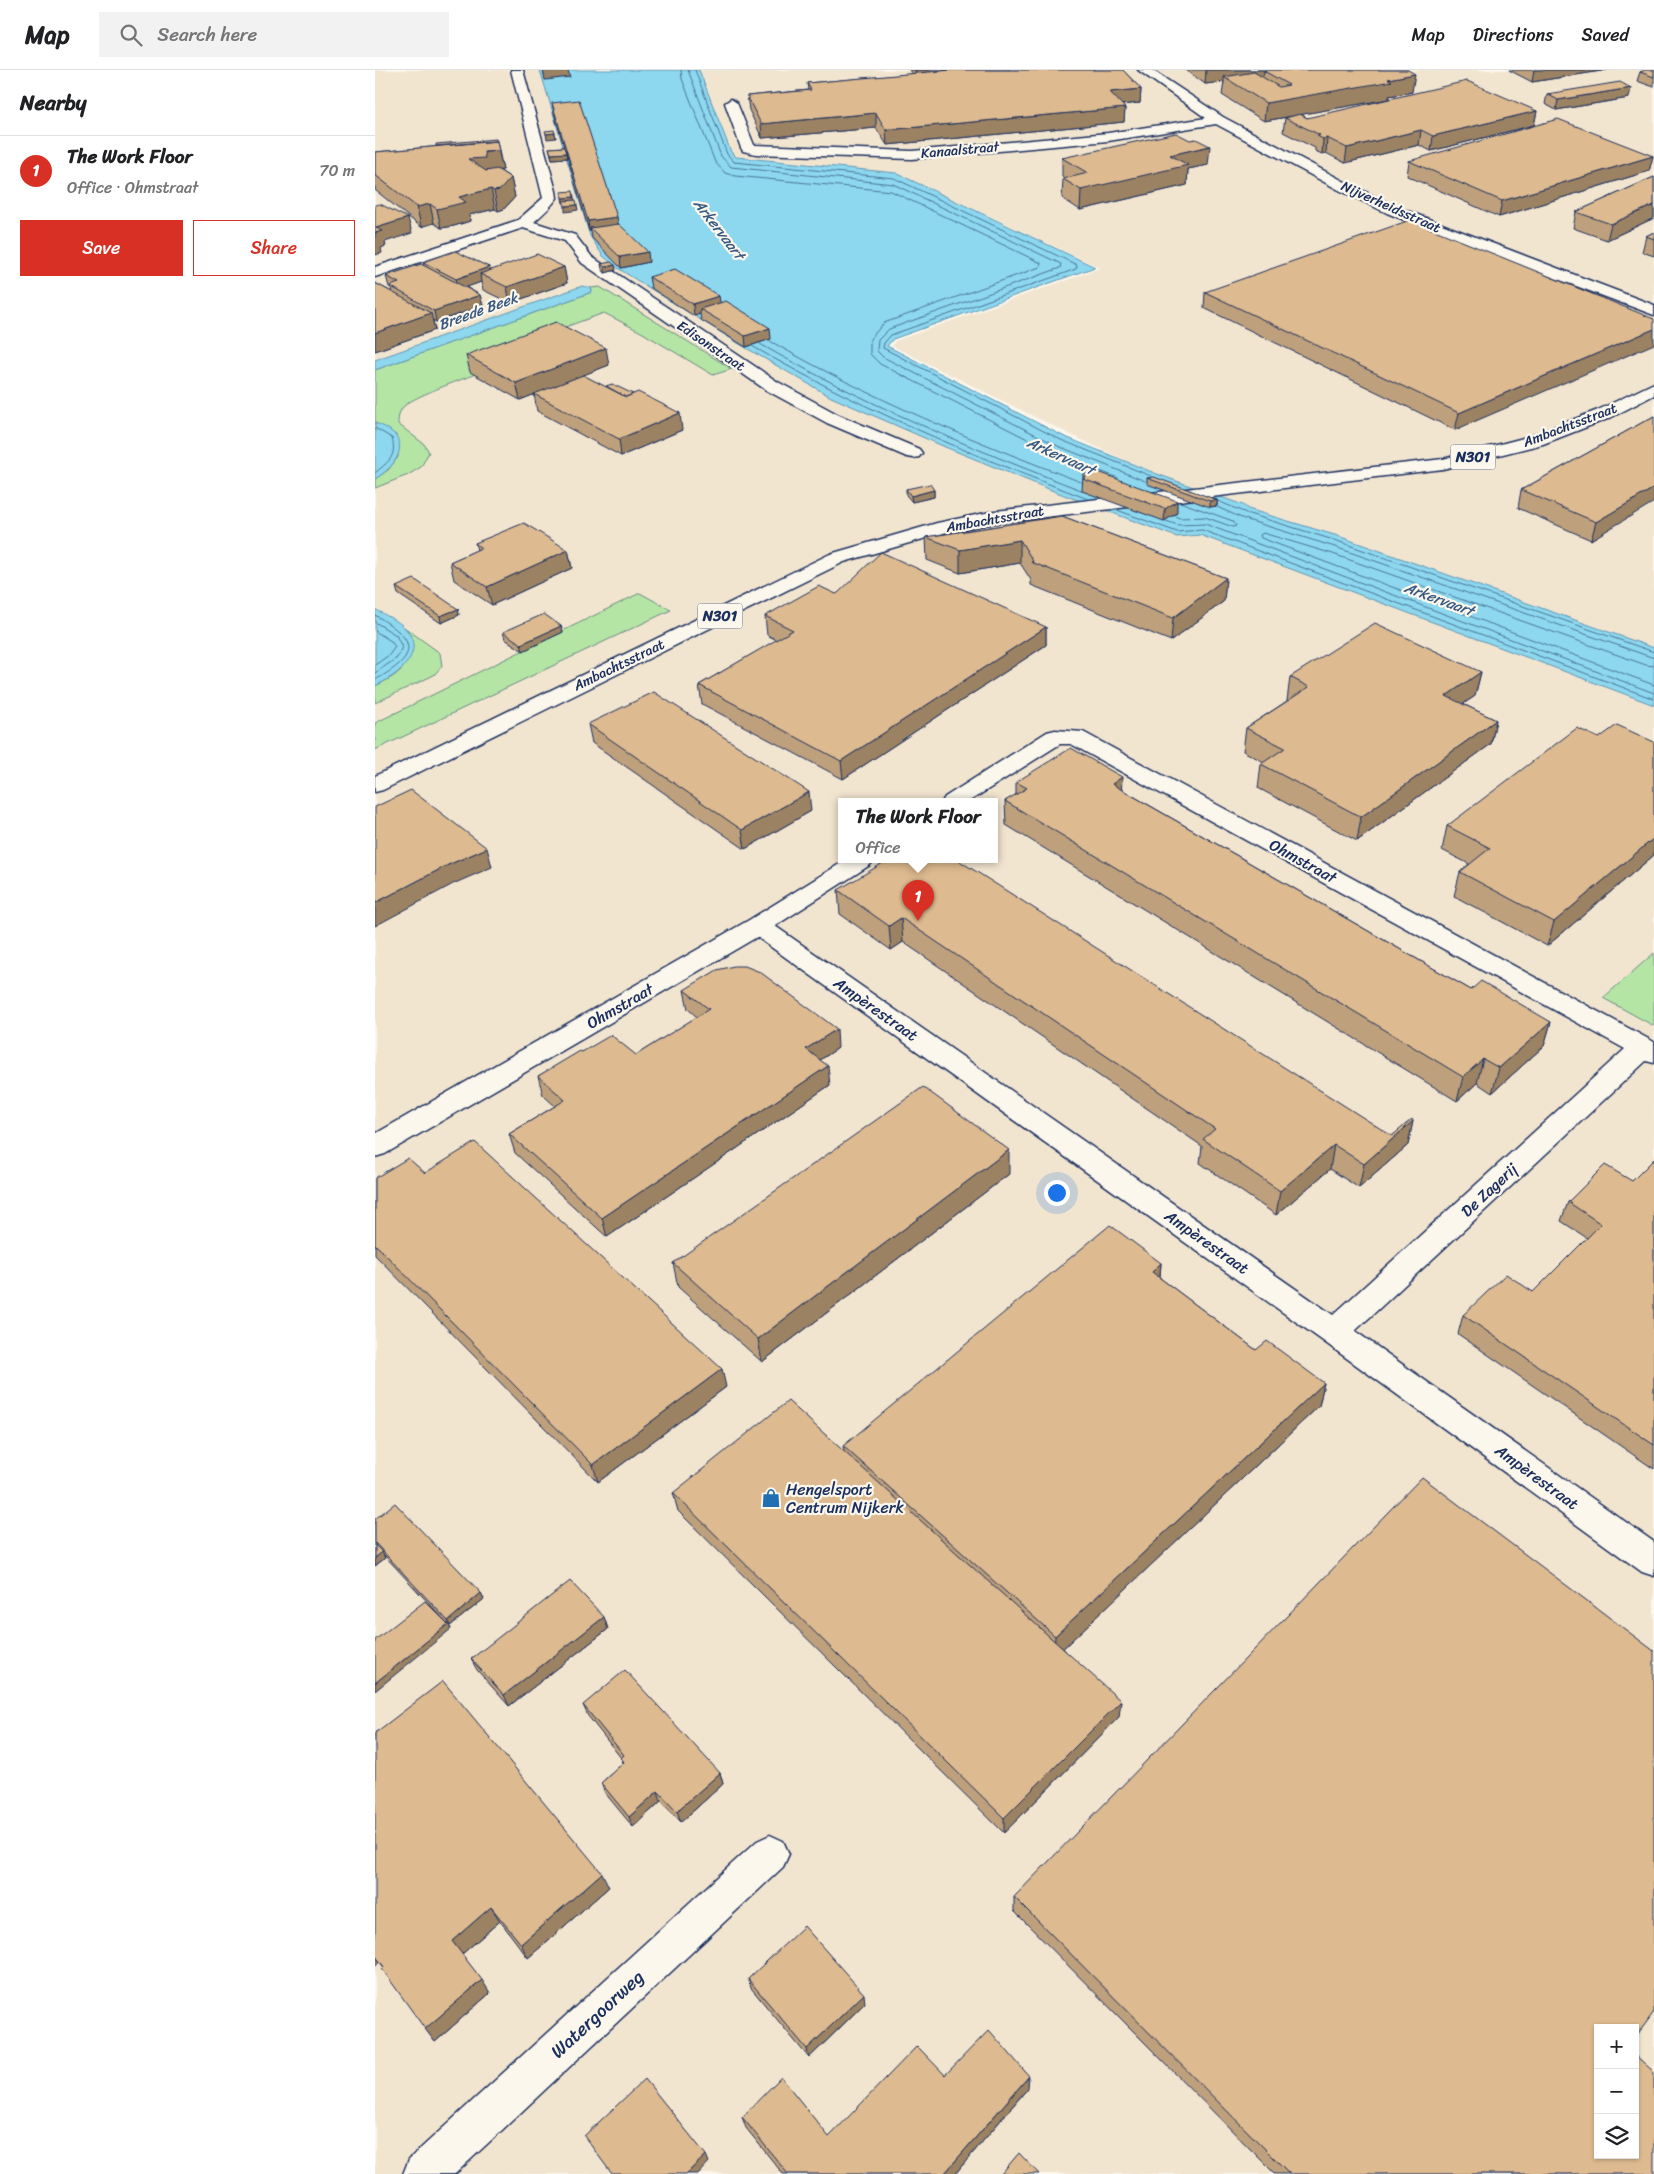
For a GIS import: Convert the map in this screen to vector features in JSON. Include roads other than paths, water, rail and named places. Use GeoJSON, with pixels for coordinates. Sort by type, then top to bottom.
{"type":"FeatureCollection","features":[{"type":"Feature","properties":{"kind":"street"},"geometry":{"type":"LineString","coordinates":[[375,272],[523,223],[536,214],[549,198],[517,70]]}},
{"type":"Feature","properties":{"kind":"street","name":"Nijverheidsstraat"},"geometry":{"type":"LineString","coordinates":[[1144,70],[1217,120],[1287,158],[1392,210],[1654,310]]}},
{"type":"Feature","properties":{"kind":"street","name":"Kanaalstraat"},"geometry":{"type":"LineString","coordinates":[[731,103],[748,148],[766,150],[912,155],[1108,137],[1217,120]]}},
{"type":"Feature","properties":{"kind":"street","name":"Edisonstraat"},"geometry":{"type":"LineString","coordinates":[[523,223],[570,238],[587,260],[772,386],[833,418],[913,453]]}},
{"type":"Feature","properties":{"kind":"street","name":"Ambachtsstraat"},"geometry":{"type":"LineString","coordinates":[[375,785],[837,558],[953,526],[995,517],[1443,464],[1537,440],[1604,414],[1654,388]]}},
{"type":"Feature","properties":{"kind":"street","name":"Ohmstraat"},"geometry":{"type":"LineString","coordinates":[[959,798],[1055,737],[1075,737],[1649,1051]]}},
{"type":"Feature","properties":{"kind":"street","name":"Ohmstraat"},"geometry":{"type":"LineString","coordinates":[[375,1147],[758,926],[857,863]]}},
{"type":"Feature","properties":{"kind":"street","name":"Ampèrestraat"},"geometry":{"type":"LineString","coordinates":[[758,926],[1334,1332],[1654,1561]]}},
{"type":"Feature","properties":{"kind":"street","name":"De Zagerij"},"geometry":{"type":"LineString","coordinates":[[1334,1332],[1649,1051]]}},
{"type":"Feature","properties":{"kind":"street","name":"Watergoorweg"},"geometry":{"type":"LineString","coordinates":[[424,2174],[770,1854]]}},
{"type":"Feature","properties":{"kind":"water","name":"Arkervaart"},"geometry":{"type":"Polygon","coordinates":[[[540,70],[699,70],[731,152],[736,157],[896,173],[1095,267],[893,339],[887,346],[1063,436],[1157,474],[1243,505],[1248,509],[1338,536],[1654,648],[1654,705],[1200,535],[1177,537],[1056,492],[945,447],[831,397],[741,345],[619,269],[603,256],[590,236],[540,70]]]}},
{"type":"Feature","properties":{"kind":"water"},"geometry":{"type":"Polygon","coordinates":[[[582,286],[591,288],[592,292],[375,370],[375,360],[582,286]]]}},
{"type":"Feature","properties":{"kind":"water"},"geometry":{"type":"Polygon","coordinates":[[[375,423],[395,434],[399,442],[399,449],[392,465],[375,479],[375,423]]]}},
{"type":"Feature","properties":{"kind":"water"},"geometry":{"type":"Polygon","coordinates":[[[375,609],[402,625],[411,637],[413,646],[407,663],[384,682],[375,686],[375,609]]]}},
{"type":"Feature","properties":{"kind":"place","name":"The Work Floor"},"geometry":{"type":"Point","coordinates":[918,921]}},
{"type":"Feature","properties":{"kind":"place","name":"Hengelsport Centrum Nijkerk"},"geometry":{"type":"Point","coordinates":[771,1498]}},
{"type":"Feature","properties":{"kind":"water label","name":"Breede Beek"},"geometry":{"type":"Point","coordinates":[478,311]}}]}
